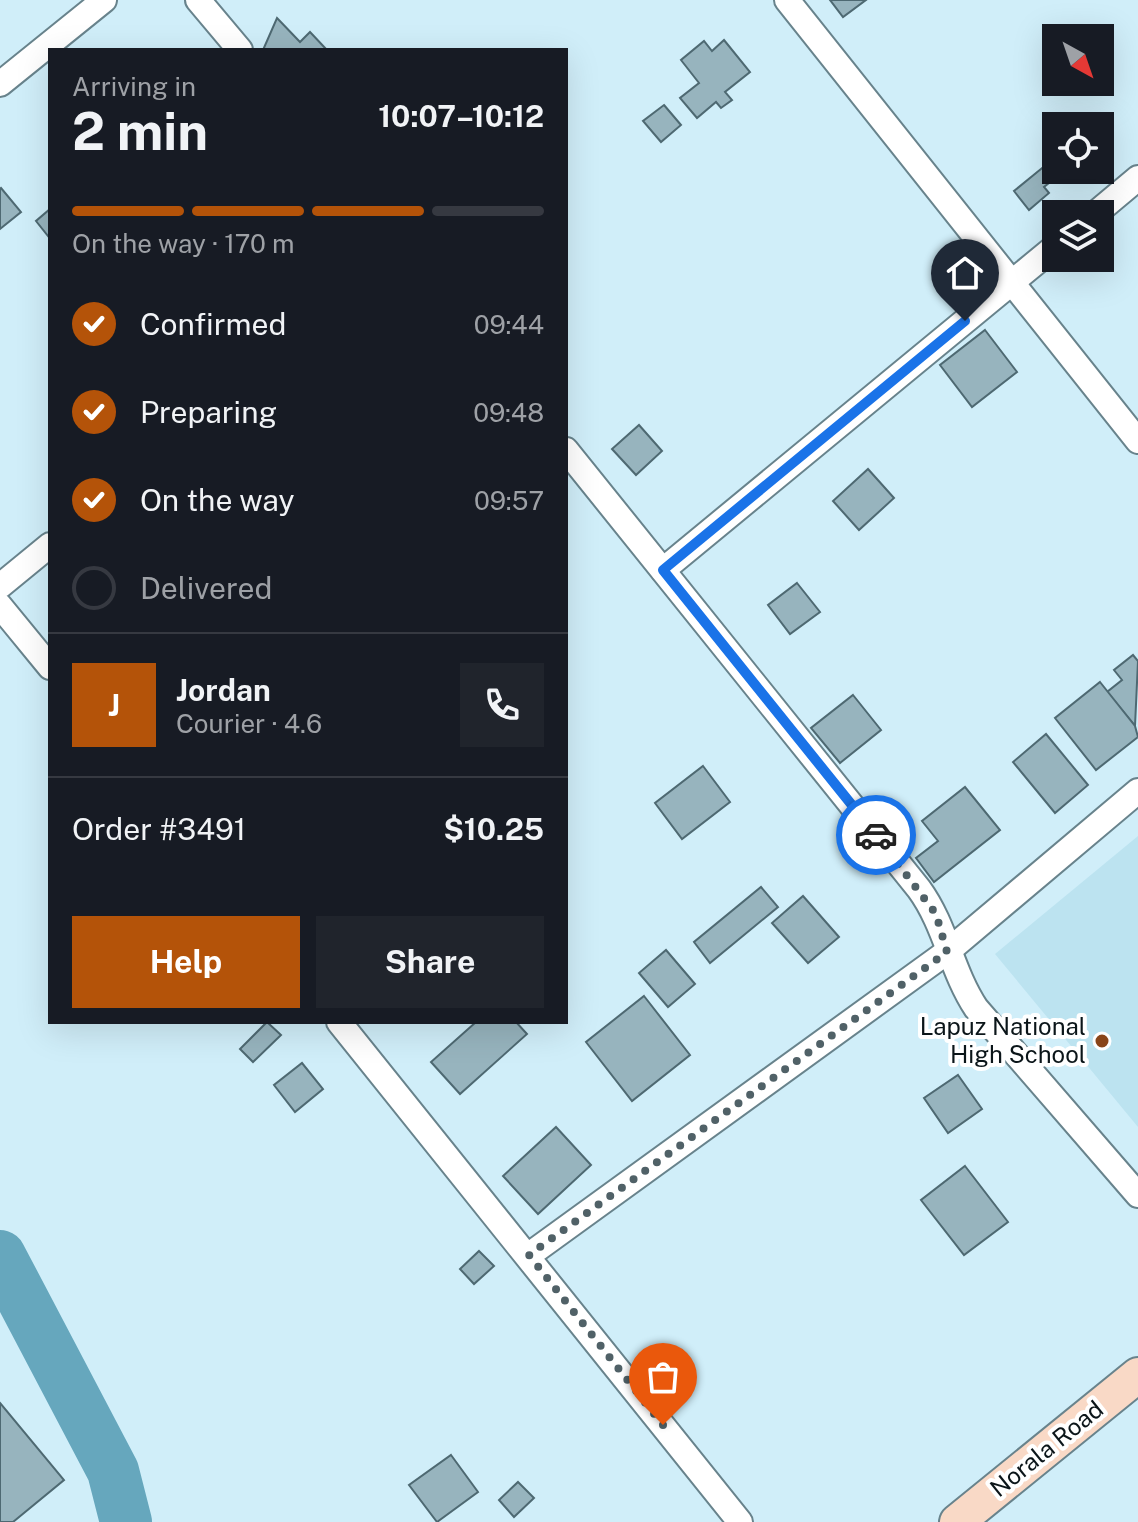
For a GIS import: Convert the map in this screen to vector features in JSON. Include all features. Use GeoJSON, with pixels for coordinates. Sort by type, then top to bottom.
{"type":"FeatureCollection","features":[{"type":"Feature","properties":{"kind":"main road","name":"Norala Road"},"geometry":{"type":"LineString","coordinates":[[957,1522],[1138,1375]]}},
{"type":"Feature","properties":{"kind":"street"},"geometry":{"type":"LineString","coordinates":[[0,84],[104,0]]}},
{"type":"Feature","properties":{"kind":"street"},"geometry":{"type":"LineString","coordinates":[[198,0],[238,48]]}},
{"type":"Feature","properties":{"kind":"street"},"geometry":{"type":"LineString","coordinates":[[787,0],[1138,441]]}},
{"type":"Feature","properties":{"kind":"street"},"geometry":{"type":"LineString","coordinates":[[1112,200],[1138,178]]}},
{"type":"Feature","properties":{"kind":"street"},"geometry":{"type":"LineString","coordinates":[[663,570],[1042,257]]}},
{"type":"Feature","properties":{"kind":"street"},"geometry":{"type":"LineString","coordinates":[[568,452],[919,889],[936,914],[947,952],[976,1008],[1138,1195]]}},
{"type":"Feature","properties":{"kind":"street"},"geometry":{"type":"LineString","coordinates":[[0,586],[48,547]]}},
{"type":"Feature","properties":{"kind":"street"},"geometry":{"type":"LineString","coordinates":[[0,606],[48,665]]}},
{"type":"Feature","properties":{"kind":"street"},"geometry":{"type":"LineString","coordinates":[[529,1255],[947,952],[1138,791]]}},
{"type":"Feature","properties":{"kind":"street"},"geometry":{"type":"LineString","coordinates":[[341,1024],[529,1255],[740,1522]]}},
{"type":"Feature","properties":{"kind":"shaded area","name":"Lapuz National High School"},"geometry":{"type":"Polygon","coordinates":[[[1138,836],[1138,1127],[995,954],[1138,836]]]}},
{"type":"Feature","properties":{"kind":"building"},"geometry":{"type":"Polygon","coordinates":[[[830,0],[866,0],[843,17],[830,0]]]}},
{"type":"Feature","properties":{"kind":"building"},"geometry":{"type":"Polygon","coordinates":[[[277,18],[300,42],[310,32],[325,48],[264,48],[277,18]]]}},
{"type":"Feature","properties":{"kind":"building"},"geometry":{"type":"Polygon","coordinates":[[[724,40],[750,72],[725,92],[732,100],[721,108],[716,102],[697,118],[680,98],[699,83],[681,60],[704,41],[712,51],[724,40]]]}},
{"type":"Feature","properties":{"kind":"building"},"geometry":{"type":"Polygon","coordinates":[[[664,105],[681,125],[661,142],[643,121],[664,105]]]}},
{"type":"Feature","properties":{"kind":"building"},"geometry":{"type":"Polygon","coordinates":[[[1042,168],[1042,184],[1048,184],[1044,187],[1049,193],[1029,210],[1014,191],[1042,168]]]}},
{"type":"Feature","properties":{"kind":"building"},"geometry":{"type":"Polygon","coordinates":[[[0,189],[21,212],[0,229],[0,189]]]}},
{"type":"Feature","properties":{"kind":"building"},"geometry":{"type":"Polygon","coordinates":[[[48,211],[48,236],[36,221],[48,211]]]}},
{"type":"Feature","properties":{"kind":"building"},"geometry":{"type":"Polygon","coordinates":[[[985,330],[1017,372],[972,407],[940,365],[985,330]]]}},
{"type":"Feature","properties":{"kind":"building"},"geometry":{"type":"Polygon","coordinates":[[[639,425],[662,451],[636,475],[612,449],[639,425]]]}},
{"type":"Feature","properties":{"kind":"building"},"geometry":{"type":"Polygon","coordinates":[[[868,469],[894,498],[859,530],[833,501],[868,469]]]}},
{"type":"Feature","properties":{"kind":"building"},"geometry":{"type":"Polygon","coordinates":[[[797,583],[820,612],[790,634],[768,605],[797,583]]]}},
{"type":"Feature","properties":{"kind":"building"},"geometry":{"type":"Polygon","coordinates":[[[1133,655],[1138,661],[1135,726],[1107,692],[1122,680],[1114,670],[1133,655]]]}},
{"type":"Feature","properties":{"kind":"building"},"geometry":{"type":"Polygon","coordinates":[[[1100,682],[1135,726],[1138,737],[1096,770],[1055,718],[1100,682]]]}},
{"type":"Feature","properties":{"kind":"building"},"geometry":{"type":"Polygon","coordinates":[[[853,695],[881,730],[840,763],[811,728],[853,695]]]}},
{"type":"Feature","properties":{"kind":"building"},"geometry":{"type":"Polygon","coordinates":[[[1046,734],[1088,785],[1055,813],[1013,762],[1046,734]]]}},
{"type":"Feature","properties":{"kind":"building"},"geometry":{"type":"Polygon","coordinates":[[[703,766],[730,802],[682,839],[655,803],[703,766]]]}},
{"type":"Feature","properties":{"kind":"building"},"geometry":{"type":"Polygon","coordinates":[[[965,787],[1000,830],[934,882],[916,858],[938,841],[922,821],[965,787]]]}},
{"type":"Feature","properties":{"kind":"building"},"geometry":{"type":"Polygon","coordinates":[[[761,887],[778,907],[710,963],[694,942],[761,887]]]}},
{"type":"Feature","properties":{"kind":"building"},"geometry":{"type":"Polygon","coordinates":[[[803,896],[839,937],[808,963],[772,923],[803,896]]]}},
{"type":"Feature","properties":{"kind":"building"},"geometry":{"type":"Polygon","coordinates":[[[666,950],[695,984],[668,1007],[639,973],[666,950]]]}},
{"type":"Feature","properties":{"kind":"building"},"geometry":{"type":"Polygon","coordinates":[[[644,996],[690,1055],[632,1101],[586,1042],[644,996]]]}},
{"type":"Feature","properties":{"kind":"building"},"geometry":{"type":"Polygon","coordinates":[[[265,1024],[281,1035],[253,1062],[240,1049],[265,1024]]]}},
{"type":"Feature","properties":{"kind":"building"},"geometry":{"type":"Polygon","coordinates":[[[474,1024],[518,1024],[527,1034],[460,1094],[431,1062],[474,1024]]]}},
{"type":"Feature","properties":{"kind":"building"},"geometry":{"type":"Polygon","coordinates":[[[302,1063],[323,1089],[295,1112],[274,1085],[302,1063]]]}},
{"type":"Feature","properties":{"kind":"building"},"geometry":{"type":"Polygon","coordinates":[[[958,1075],[982,1109],[948,1133],[924,1098],[958,1075]]]}},
{"type":"Feature","properties":{"kind":"building"},"geometry":{"type":"Polygon","coordinates":[[[556,1127],[591,1165],[538,1214],[503,1176],[556,1127]]]}},
{"type":"Feature","properties":{"kind":"building"},"geometry":{"type":"Polygon","coordinates":[[[965,1166],[1008,1222],[964,1255],[921,1200],[965,1166]]]}},
{"type":"Feature","properties":{"kind":"building"},"geometry":{"type":"Polygon","coordinates":[[[479,1251],[494,1266],[474,1284],[460,1269],[479,1251]]]}},
{"type":"Feature","properties":{"kind":"building"},"geometry":{"type":"Polygon","coordinates":[[[0,1403],[64,1480],[13,1522],[0,1522],[0,1403]]]}},
{"type":"Feature","properties":{"kind":"building"},"geometry":{"type":"Polygon","coordinates":[[[451,1455],[478,1492],[437,1522],[409,1485],[451,1455]]]}},
{"type":"Feature","properties":{"kind":"building"},"geometry":{"type":"Polygon","coordinates":[[[518,1482],[534,1498],[514,1517],[499,1500],[518,1482]]]}},
{"type":"Feature","properties":{"kind":"waterway"},"geometry":{"type":"LineString","coordinates":[[0,1256],[113,1471],[126,1522]]}},
{"type":"Feature","properties":{"kind":"way so far"},"geometry":{"type":"LineString","coordinates":[[663,1425],[529,1255],[947,952],[936,914],[876,835]]}},
{"type":"Feature","properties":{"kind":"place","name":"Lapuz National High School"},"geometry":{"type":"Point","coordinates":[1102,1041]}},
{"type":"Feature","properties":{"kind":"route"},"geometry":{"type":"LineString","coordinates":[[876,835],[663,570],[965,321]]}}]}
